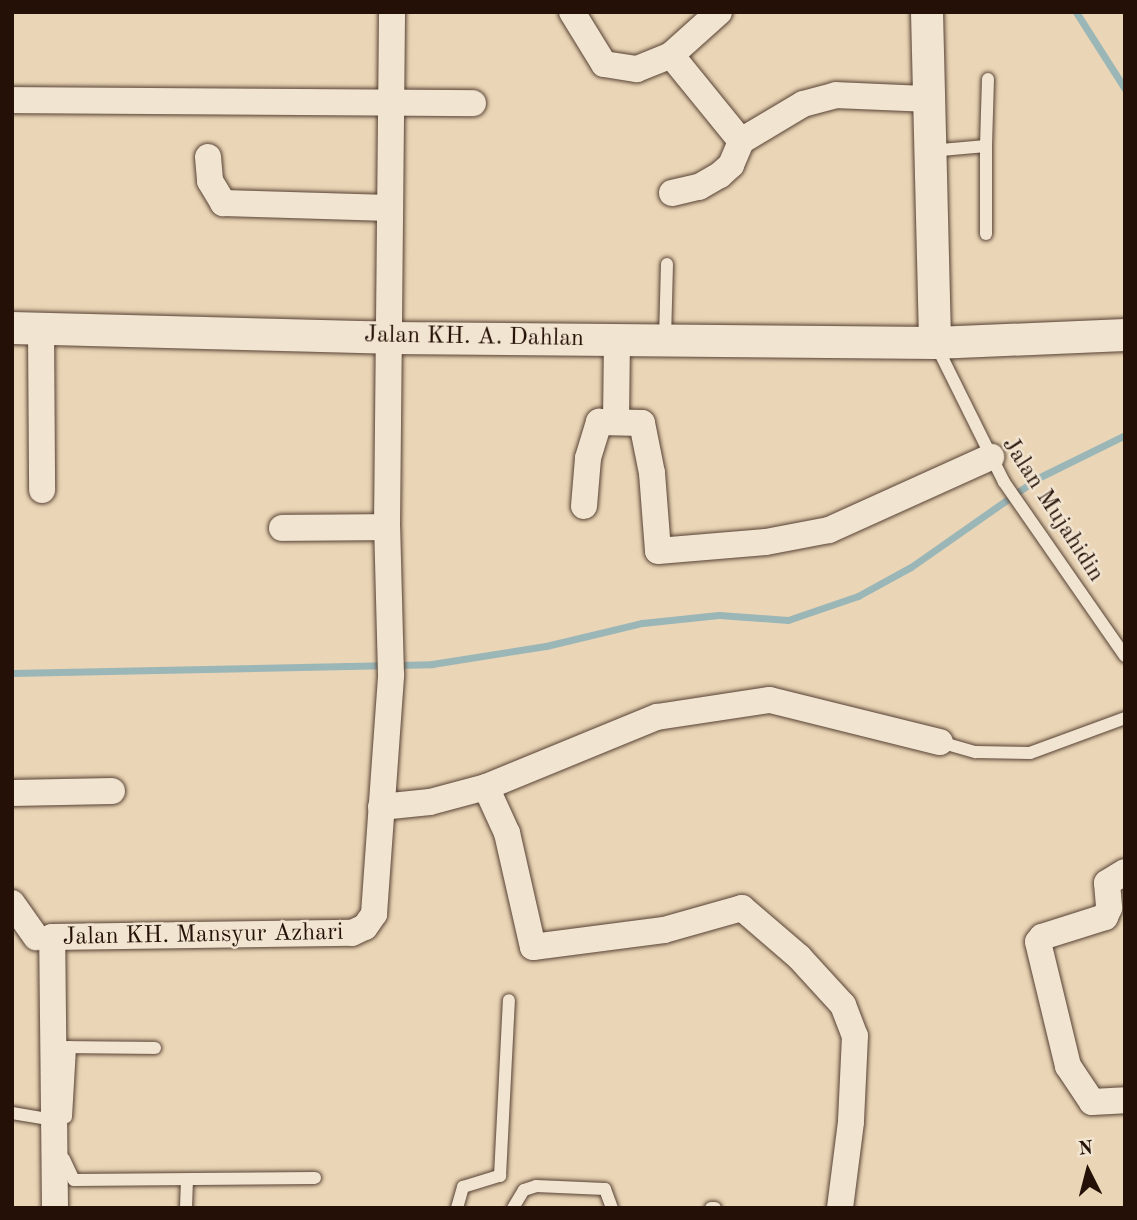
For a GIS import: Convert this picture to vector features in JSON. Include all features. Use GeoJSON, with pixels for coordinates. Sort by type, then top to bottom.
{"type":"FeatureCollection","features":[{"type":"Feature","properties":{"kind":"street","name":"Jalan KH. Mansyur Azhari"},"geometry":{"type":"LineString","coordinates":[[55,1208],[54,1120],[62,1047],[33,937],[352,933],[365,927],[374,914],[391,675],[387,527],[392,12]]}},
{"type":"Feature","properties":{"kind":"street"},"geometry":{"type":"LineString","coordinates":[[572,12],[604,64],[637,69],[671,55],[719,12]]}},
{"type":"Feature","properties":{"kind":"street"},"geometry":{"type":"LineString","coordinates":[[927,12],[935,343]]}},
{"type":"Feature","properties":{"kind":"street"},"geometry":{"type":"LineString","coordinates":[[671,55],[741,141]]}},
{"type":"Feature","properties":{"kind":"street"},"geometry":{"type":"LineString","coordinates":[[672,193],[699,187],[720,175],[732,165],[741,141],[803,104],[836,95],[929,99]]}},
{"type":"Feature","properties":{"kind":"street"},"geometry":{"type":"LineString","coordinates":[[12,100],[473,103]]}},
{"type":"Feature","properties":{"kind":"street"},"geometry":{"type":"LineString","coordinates":[[208,157],[210,181],[223,203],[390,208]]}},
{"type":"Feature","properties":{"kind":"street"},"geometry":{"type":"LineString","coordinates":[[27,328],[42,490]]}},
{"type":"Feature","properties":{"kind":"street","name":"Jalan KH. A. Dahlan"},"geometry":{"type":"LineString","coordinates":[[27,328],[389,338],[935,343],[1125,335]]}},
{"type":"Feature","properties":{"kind":"street"},"geometry":{"type":"LineString","coordinates":[[615,421],[617,340]]}},
{"type":"Feature","properties":{"kind":"street"},"geometry":{"type":"LineString","coordinates":[[584,506],[588,458],[599,422],[642,423],[652,473],[659,551],[766,542],[829,530],[991,457]]}},
{"type":"Feature","properties":{"kind":"street"},"geometry":{"type":"LineString","coordinates":[[282,528],[387,527]]}},
{"type":"Feature","properties":{"kind":"street"},"geometry":{"type":"LineString","coordinates":[[381,807],[430,802],[486,787],[657,717],[771,700],[940,742]]}},
{"type":"Feature","properties":{"kind":"street"},"geometry":{"type":"LineString","coordinates":[[486,787],[507,833],[533,947],[664,930],[742,908],[799,957],[846,1008],[855,1036],[851,1122],[840,1208]]}},
{"type":"Feature","properties":{"kind":"street"},"geometry":{"type":"LineString","coordinates":[[12,793],[112,791]]}},
{"type":"Feature","properties":{"kind":"street"},"geometry":{"type":"LineString","coordinates":[[1125,872],[1107,883],[1109,908],[1105,917],[1040,938],[1038,943],[1068,1066],[1092,1102],[1125,1100]]}},
{"type":"Feature","properties":{"kind":"street"},"geometry":{"type":"LineString","coordinates":[[12,903],[33,937]]}},
{"type":"Feature","properties":{"kind":"lane"},"geometry":{"type":"LineString","coordinates":[[986,234],[988,79]]}},
{"type":"Feature","properties":{"kind":"lane"},"geometry":{"type":"LineString","coordinates":[[930,151],[986,146]]}},
{"type":"Feature","properties":{"kind":"lane"},"geometry":{"type":"LineString","coordinates":[[665,340],[667,264]]}},
{"type":"Feature","properties":{"kind":"lane","name":"Jalan Mujahidin"},"geometry":{"type":"LineString","coordinates":[[935,343],[1004,482],[1125,656]]}},
{"type":"Feature","properties":{"kind":"lane"},"geometry":{"type":"LineString","coordinates":[[940,742],[976,752],[1030,753],[1125,718]]}},
{"type":"Feature","properties":{"kind":"lane"},"geometry":{"type":"LineString","coordinates":[[457,1208],[463,1187],[500,1176],[509,1000]]}},
{"type":"Feature","properties":{"kind":"lane"},"geometry":{"type":"LineString","coordinates":[[155,1048],[62,1047],[63,1166],[67,1175],[74,1180],[187,1182],[315,1178]]}},
{"type":"Feature","properties":{"kind":"lane"},"geometry":{"type":"LineString","coordinates":[[12,1113],[54,1120]]}},
{"type":"Feature","properties":{"kind":"lane"},"geometry":{"type":"LineString","coordinates":[[186,1208],[187,1182]]}},
{"type":"Feature","properties":{"kind":"lane"},"geometry":{"type":"LineString","coordinates":[[513,1208],[517,1196],[536,1186],[606,1189],[612,1208]]}},
{"type":"Feature","properties":{"kind":"waterway"},"geometry":{"type":"LineString","coordinates":[[1076,12],[1125,89]]}},
{"type":"Feature","properties":{"kind":"waterway"},"geometry":{"type":"LineString","coordinates":[[12,673],[432,664],[546,646],[642,623],[719,615],[788,620],[858,596],[911,567],[1038,478],[1125,435]]}}]}
